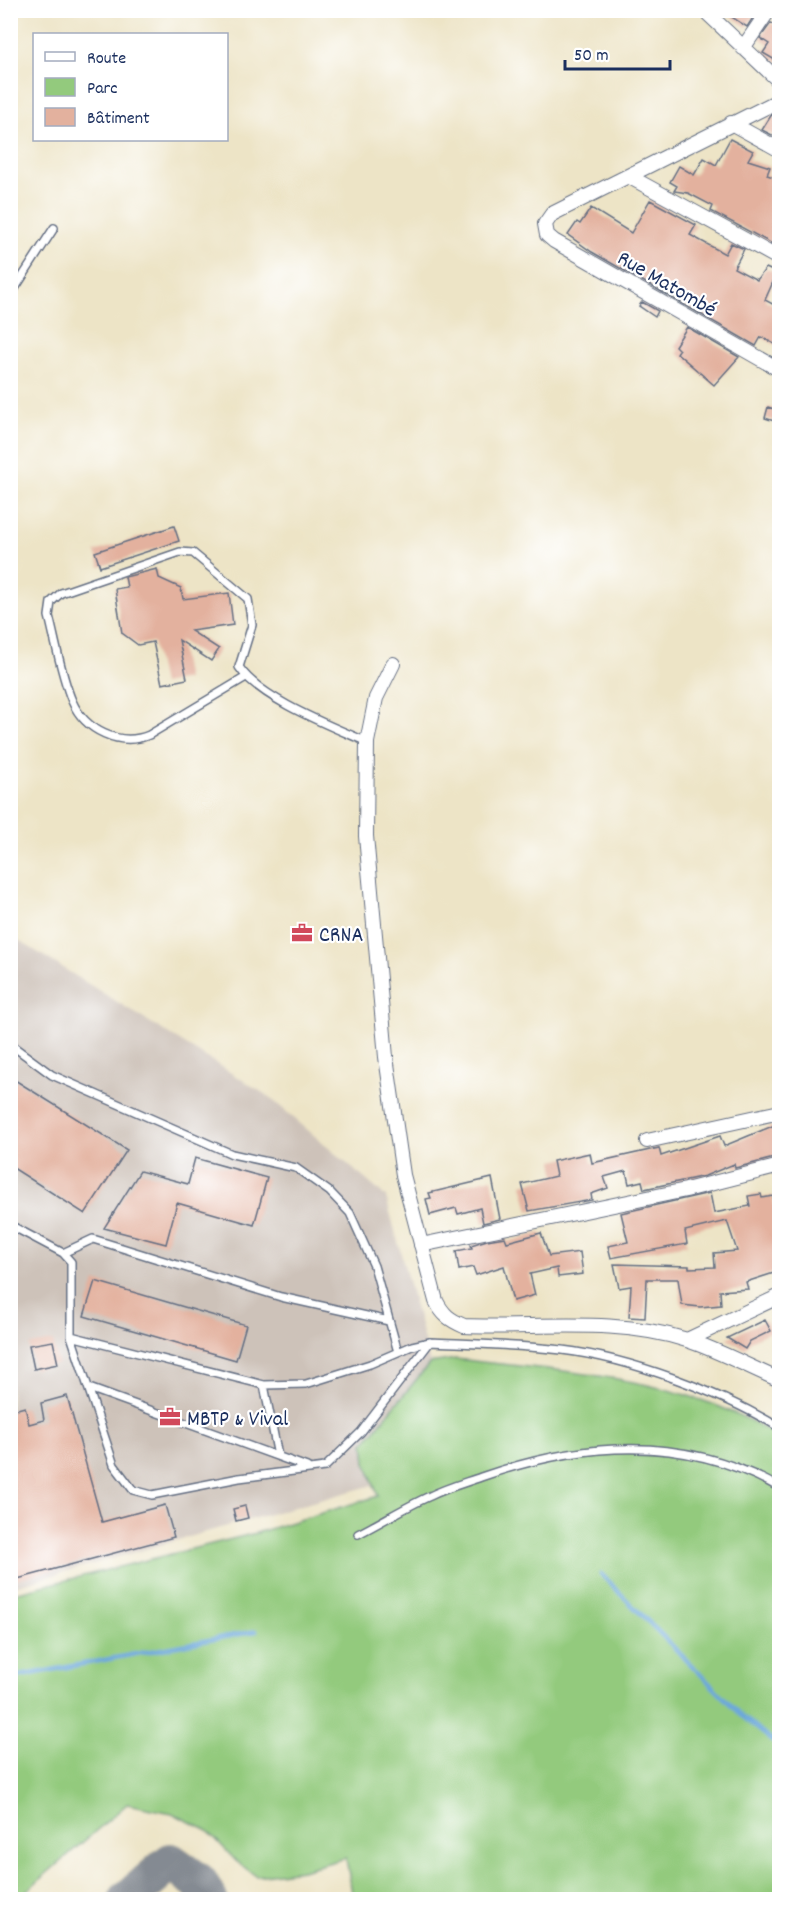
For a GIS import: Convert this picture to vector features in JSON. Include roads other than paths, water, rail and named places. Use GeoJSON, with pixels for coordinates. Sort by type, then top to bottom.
{"type":"FeatureCollection","features":[{"type":"Feature","properties":{"kind":"street"},"geometry":{"type":"LineString","coordinates":[[704,10],[780,82]]}},
{"type":"Feature","properties":{"kind":"street"},"geometry":{"type":"LineString","coordinates":[[743,48],[769,10]]}},
{"type":"Feature","properties":{"kind":"street"},"geometry":{"type":"LineString","coordinates":[[630,177],[731,123],[780,100]]}},
{"type":"Feature","properties":{"kind":"street"},"geometry":{"type":"LineString","coordinates":[[731,123],[780,150]]}},
{"type":"Feature","properties":{"kind":"street"},"geometry":{"type":"LineString","coordinates":[[630,177],[780,259]]}},
{"type":"Feature","properties":{"kind":"street","name":"Rue Matombé"},"geometry":{"type":"LineString","coordinates":[[630,177],[552,214],[544,224],[547,235],[780,370]]}},
{"type":"Feature","properties":{"kind":"street"},"geometry":{"type":"LineString","coordinates":[[393,664],[376,699],[367,742],[366,836],[386,1057],[403,1175],[441,1311],[450,1320],[464,1326],[601,1326],[687,1340],[780,1380]]}},
{"type":"Feature","properties":{"kind":"street"},"geometry":{"type":"LineString","coordinates":[[646,1141],[780,1112]]}},
{"type":"Feature","properties":{"kind":"street"},"geometry":{"type":"LineString","coordinates":[[421,1245],[686,1190],[780,1166]]}},
{"type":"Feature","properties":{"kind":"street"},"geometry":{"type":"LineString","coordinates":[[687,1340],[780,1296]]}},
{"type":"Feature","properties":{"kind":"lane"},"geometry":{"type":"LineString","coordinates":[[10,296],[54,228]]}},
{"type":"Feature","properties":{"kind":"lane"},"geometry":{"type":"LineString","coordinates":[[246,678],[148,735],[134,741],[113,738],[90,725],[72,702],[49,616],[51,602],[61,593],[180,552],[193,553],[248,599],[252,625],[239,667],[246,678],[304,714],[367,742]]}},
{"type":"Feature","properties":{"kind":"lane"},"geometry":{"type":"LineString","coordinates":[[10,1044],[52,1075],[232,1154],[296,1168],[330,1192],[350,1214],[374,1266],[398,1352]]}},
{"type":"Feature","properties":{"kind":"lane"},"geometry":{"type":"LineString","coordinates":[[10,1225],[63,1253],[71,1262],[71,1336],[114,1465],[133,1490],[152,1495],[325,1467],[361,1432],[430,1342]]}},
{"type":"Feature","properties":{"kind":"lane"},"geometry":{"type":"LineString","coordinates":[[63,1253],[93,1239],[281,1297],[389,1321]]}},
{"type":"Feature","properties":{"kind":"lane"},"geometry":{"type":"LineString","coordinates":[[71,1336],[264,1385],[306,1384],[430,1342],[565,1350],[632,1366],[720,1398],[780,1428]]}},
{"type":"Feature","properties":{"kind":"lane"},"geometry":{"type":"LineString","coordinates":[[264,1385],[279,1456]]}},
{"type":"Feature","properties":{"kind":"lane"},"geometry":{"type":"LineString","coordinates":[[88,1388],[310,1468]]}},
{"type":"Feature","properties":{"kind":"lane"},"geometry":{"type":"LineString","coordinates":[[358,1534],[431,1495],[524,1462],[578,1451],[624,1447],[701,1455],[780,1488]]}},
{"type":"Feature","properties":{"kind":"waterway"},"geometry":{"type":"LineString","coordinates":[[601,1574],[742,1716],[780,1747]]}},
{"type":"Feature","properties":{"kind":"waterway"},"geometry":{"type":"LineString","coordinates":[[10,1678],[256,1631]]}},
{"type":"Feature","properties":{"kind":"place","name":"CRNA"},"geometry":{"type":"Point","coordinates":[302,933]}},
{"type":"Feature","properties":{"kind":"place","name":"MBTP & Vival"},"geometry":{"type":"Point","coordinates":[170,1417]}}]}
